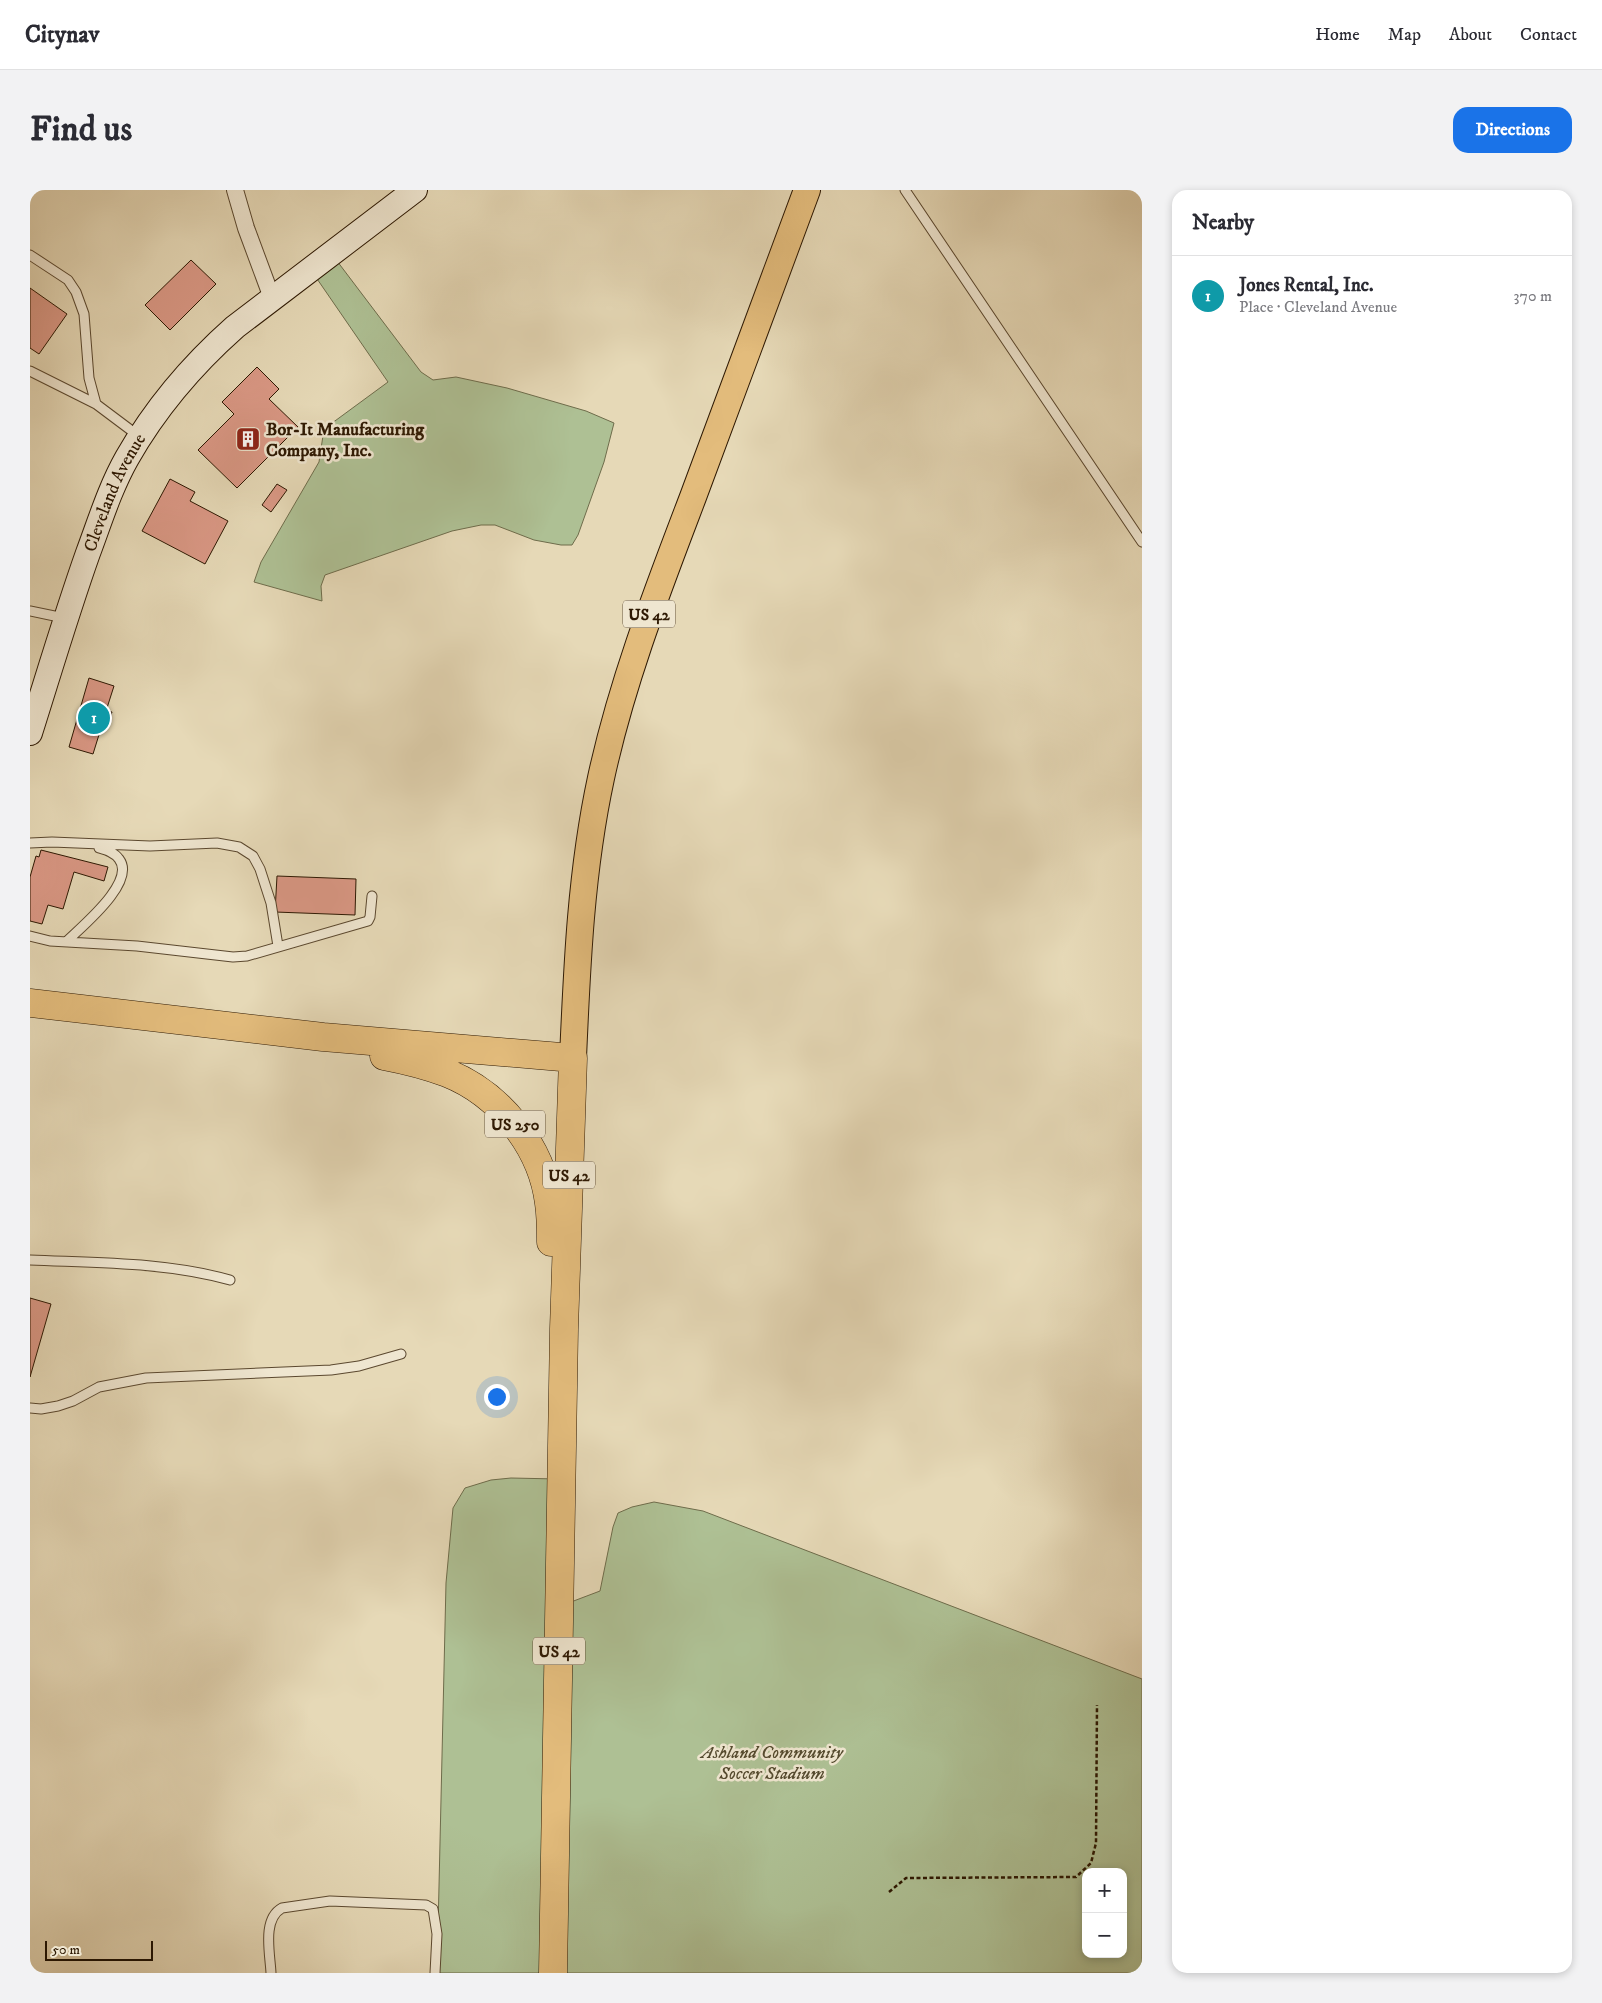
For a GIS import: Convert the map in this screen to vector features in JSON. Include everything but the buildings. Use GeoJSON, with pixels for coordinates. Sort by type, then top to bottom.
{"type":"FeatureCollection","features":[{"type":"Feature","properties":{"kind":"highway","name":"US 250"},"geometry":{"type":"LineString","coordinates":[[30,1003],[323,1037],[573,1058]]}},
{"type":"Feature","properties":{"kind":"highway","name":"US 250"},"geometry":{"type":"LineString","coordinates":[[323,1037],[380,1055],[418,1063],[449,1073],[493,1102],[514,1123],[530,1145],[547,1192],[555,1299],[564,1329]]}},
{"type":"Feature","properties":{"kind":"highway","name":"US 42"},"geometry":{"type":"LineString","coordinates":[[553,1973],[564,1329],[573,1058]]}},
{"type":"Feature","properties":{"kind":"main road","name":"Cleveland Avenue"},"geometry":{"type":"LineString","coordinates":[[30,734],[98,524],[126,460],[158,409],[181,380],[208,351],[235,327],[415,190]]}},
{"type":"Feature","properties":{"kind":"main road","name":"US 42"},"geometry":{"type":"LineString","coordinates":[[573,1058],[579,929],[585,870],[601,777],[614,725],[639,642],[807,190]]}},
{"type":"Feature","properties":{"kind":"street"},"geometry":{"type":"LineString","coordinates":[[235,190],[246,228],[272,298]]}},
{"type":"Feature","properties":{"kind":"lane"},"geometry":{"type":"LineString","coordinates":[[905,190],[1142,542]]}},
{"type":"Feature","properties":{"kind":"lane"},"geometry":{"type":"LineString","coordinates":[[30,255],[68,280],[76,292],[84,314],[89,378],[96,404]]}},
{"type":"Feature","properties":{"kind":"lane"},"geometry":{"type":"LineString","coordinates":[[30,371],[96,404],[140,437]]}},
{"type":"Feature","properties":{"kind":"lane"},"geometry":{"type":"LineString","coordinates":[[30,610],[66,618]]}},
{"type":"Feature","properties":{"kind":"lane"},"geometry":{"type":"LineString","coordinates":[[30,843],[150,846],[218,843],[239,847],[252,856],[260,869],[271,903],[278,946]]}},
{"type":"Feature","properties":{"kind":"lane"},"geometry":{"type":"LineString","coordinates":[[66,942],[110,898],[120,883],[123,872],[122,864],[118,857],[111,852],[89,844]]}},
{"type":"Feature","properties":{"kind":"lane"},"geometry":{"type":"LineString","coordinates":[[30,936],[66,942],[137,946],[233,957],[246,956],[368,920],[372,896]]}},
{"type":"Feature","properties":{"kind":"lane"},"geometry":{"type":"LineString","coordinates":[[30,1260],[156,1266],[205,1273],[230,1280]]}},
{"type":"Feature","properties":{"kind":"lane"},"geometry":{"type":"LineString","coordinates":[[30,1408],[40,1409],[58,1406],[73,1401],[99,1387],[146,1378],[331,1370],[359,1366],[401,1354]]}},
{"type":"Feature","properties":{"kind":"lane"},"geometry":{"type":"LineString","coordinates":[[270,1973],[270,1928],[271,1918],[275,1911],[282,1908],[330,1901],[426,1905],[433,1910],[436,1934],[435,1973]]}},
{"type":"Feature","properties":{"kind":"path"},"geometry":{"type":"LineString","coordinates":[[889,1892],[906,1878],[1076,1877],[1092,1864],[1096,1843],[1096,1705]]}},
{"type":"Feature","properties":{"kind":"green space"},"geometry":{"type":"Polygon","coordinates":[[[334,257],[421,372],[433,380],[456,377],[507,388],[586,411],[614,423],[604,462],[578,535],[572,545],[534,540],[495,525],[481,525],[452,531],[325,575],[321,586],[322,601],[254,582],[261,562],[319,462],[324,429],[388,382],[313,273],[334,257]]]}},
{"type":"Feature","properties":{"kind":"green space"},"geometry":{"type":"Polygon","coordinates":[[[511,1478],[558,1479],[550,1973],[437,1973],[446,1583],[453,1508],[465,1488],[491,1480],[511,1478]]]}},
{"type":"Feature","properties":{"kind":"green space","name":"Ashland Community Soccer Stadium"},"geometry":{"type":"Polygon","coordinates":[[[654,1502],[703,1511],[1142,1679],[1142,1973],[558,1973],[563,1605],[600,1591],[613,1527],[618,1513],[632,1507],[654,1502]]]}},
{"type":"Feature","properties":{"kind":"place","name":"Bor-It Manufacturing Company, Inc."},"geometry":{"type":"Point","coordinates":[248,439]}},
{"type":"Feature","properties":{"kind":"place","name":"Jones Rental, Inc."},"geometry":{"type":"Point","coordinates":[94,718]}}]}
